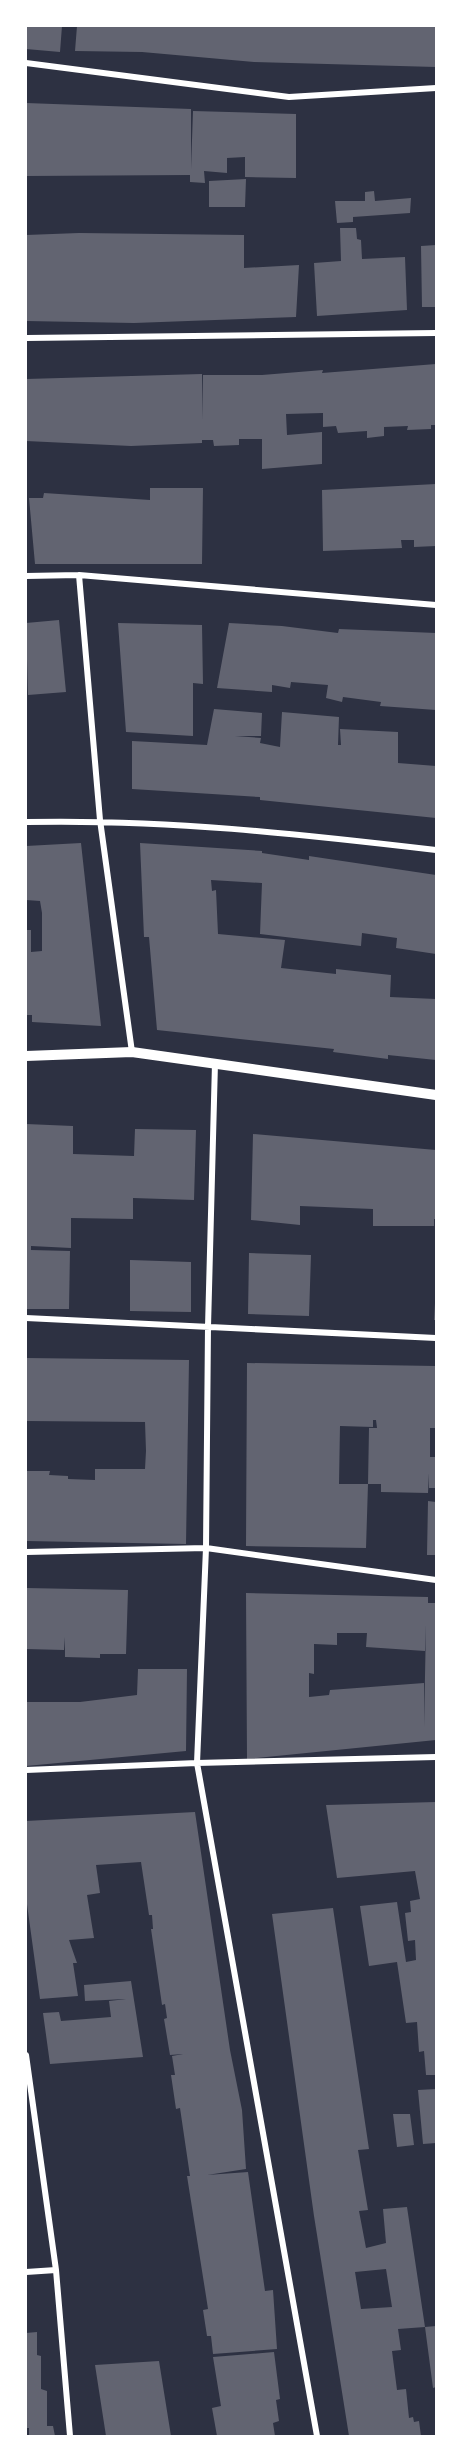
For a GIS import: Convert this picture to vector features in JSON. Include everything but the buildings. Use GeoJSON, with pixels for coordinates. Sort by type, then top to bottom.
{"type":"FeatureCollection","features":[{"type":"Feature","properties":{"kind":"street"},"geometry":{"type":"LineString","coordinates":[[26,63],[289,97],[436,88]]}},
{"type":"Feature","properties":{"kind":"street"},"geometry":{"type":"LineString","coordinates":[[26,338],[436,333]]}},
{"type":"Feature","properties":{"kind":"street"},"geometry":{"type":"LineString","coordinates":[[26,576],[79,575],[436,604]]}},
{"type":"Feature","properties":{"kind":"street"},"geometry":{"type":"LineString","coordinates":[[79,575],[99,820],[132,1052]]}},
{"type":"Feature","properties":{"kind":"street"},"geometry":{"type":"LineString","coordinates":[[26,822],[99,820],[259,829],[436,850]]}},
{"type":"Feature","properties":{"kind":"street"},"geometry":{"type":"LineString","coordinates":[[26,1056],[132,1052],[436,1095]]}},
{"type":"Feature","properties":{"kind":"street"},"geometry":{"type":"LineString","coordinates":[[215,1064],[207,1328],[206,1548],[197,1763],[317,2436]]}},
{"type":"Feature","properties":{"kind":"street"},"geometry":{"type":"LineString","coordinates":[[26,1318],[436,1338]]}},
{"type":"Feature","properties":{"kind":"street"},"geometry":{"type":"LineString","coordinates":[[26,1552],[206,1548],[436,1580]]}},
{"type":"Feature","properties":{"kind":"street"},"geometry":{"type":"LineString","coordinates":[[26,1770],[197,1763],[436,1758]]}},
{"type":"Feature","properties":{"kind":"street"},"geometry":{"type":"LineString","coordinates":[[26,2055],[56,2270],[70,2436]]}},
{"type":"Feature","properties":{"kind":"street"},"geometry":{"type":"LineString","coordinates":[[26,2272],[56,2270]]}}]}
